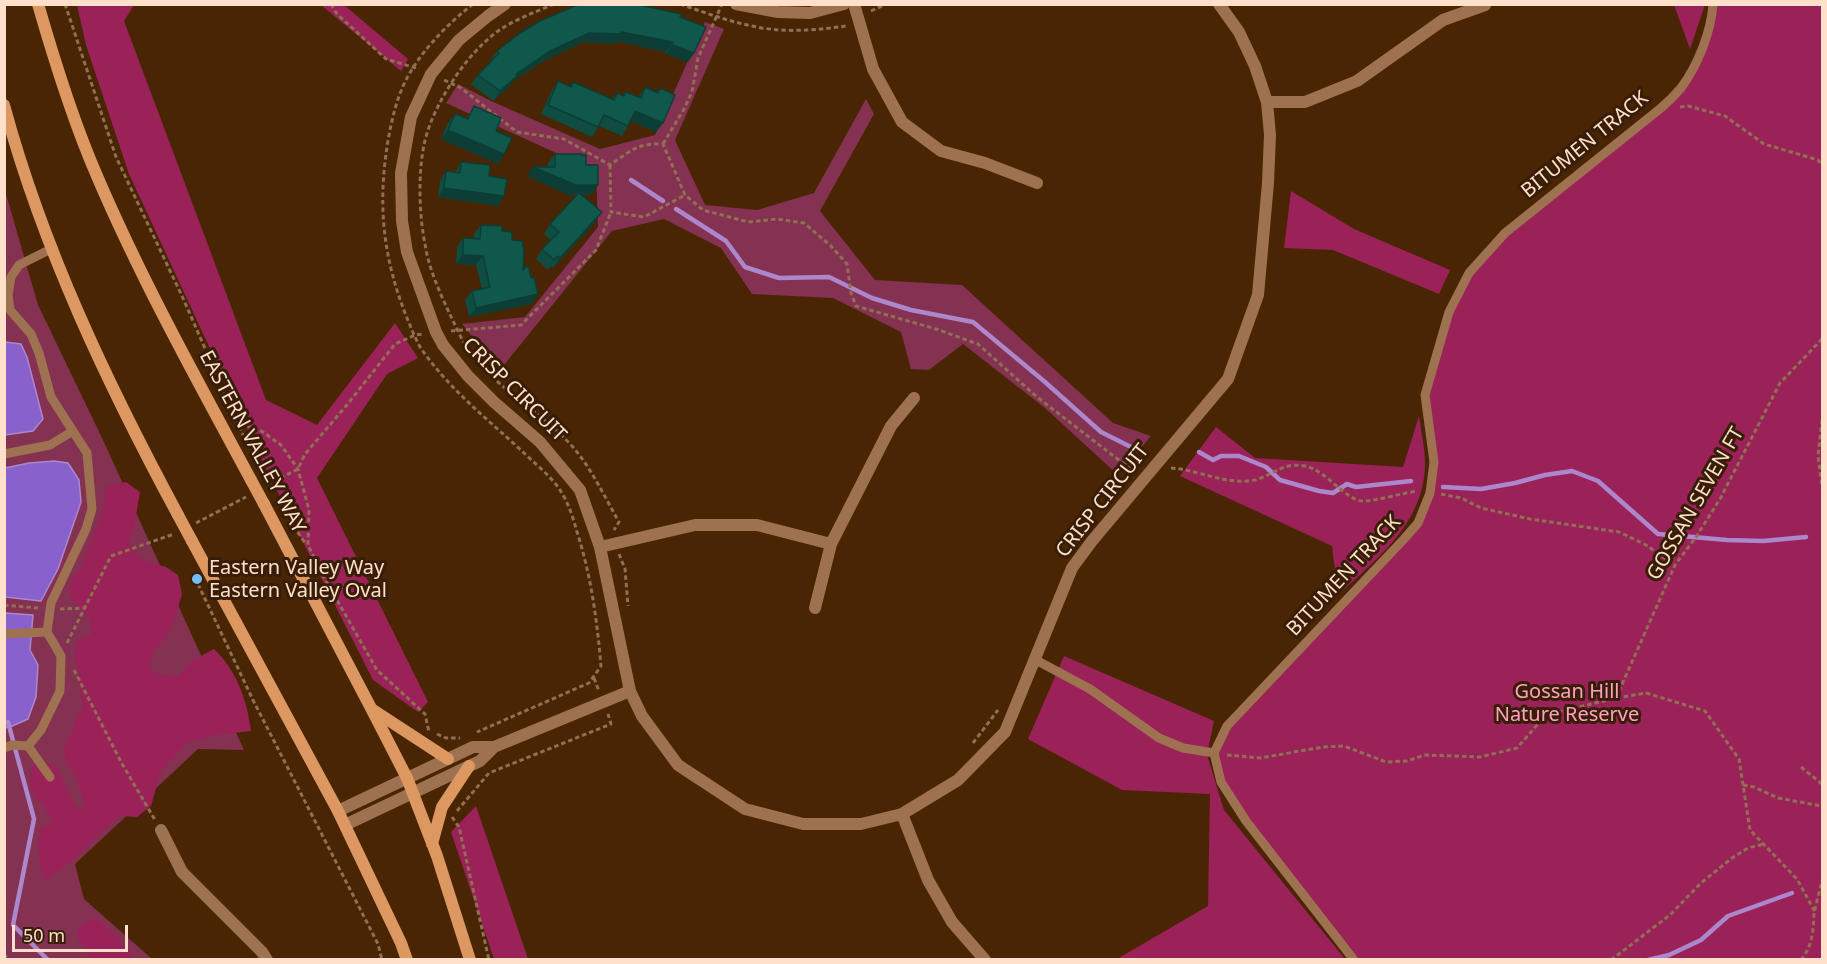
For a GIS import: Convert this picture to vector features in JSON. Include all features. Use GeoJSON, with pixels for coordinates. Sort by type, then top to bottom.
{"type":"FeatureCollection","features":[{"type":"Feature","properties":{"kind":"main road","name":"EASTERN VALLEY WAY"},"geometry":{"type":"LineString","coordinates":[[38,4],[71,110],[100,185],[142,276],[264,504],[406,778],[432,844],[470,960]]}},
{"type":"Feature","properties":{"kind":"main road"},"geometry":{"type":"LineString","coordinates":[[4,105],[53,248],[113,388],[178,515],[338,811],[407,960]]}},
{"type":"Feature","properties":{"kind":"main road"},"geometry":{"type":"LineString","coordinates":[[372,710],[447,759]]}},
{"type":"Feature","properties":{"kind":"main road"},"geometry":{"type":"LineString","coordinates":[[432,844],[442,807],[469,766]]}},
{"type":"Feature","properties":{"kind":"street","name":"CRISP CIRCUIT"},"geometry":{"type":"LineString","coordinates":[[505,4],[459,39],[431,74],[411,117],[401,173],[401,211],[407,252],[436,332],[443,345],[468,376],[540,442],[580,490],[600,547],[630,691],[642,716],[678,765],[745,809],[803,824],[861,824],[902,814],[958,780],[1005,732],[1072,568],[1153,467],[1228,379],[1258,296],[1270,135],[1267,102],[1255,66],[1243,40],[1219,4]]}},
{"type":"Feature","properties":{"kind":"street"},"geometry":{"type":"LineString","coordinates":[[736,4],[778,12],[810,13],[844,4]]}},
{"type":"Feature","properties":{"kind":"street"},"geometry":{"type":"LineString","coordinates":[[854,4],[873,69],[902,122],[941,151],[985,163],[1037,183]]}},
{"type":"Feature","properties":{"kind":"street"},"geometry":{"type":"LineString","coordinates":[[1267,102],[1305,102],[1357,81],[1443,20],[1485,5]]}},
{"type":"Feature","properties":{"kind":"street"},"geometry":{"type":"LineString","coordinates":[[815,608],[831,544],[891,426],[914,398]]}},
{"type":"Feature","properties":{"kind":"street"},"geometry":{"type":"LineString","coordinates":[[600,547],[695,525],[757,525],[831,544]]}},
{"type":"Feature","properties":{"kind":"street"},"geometry":{"type":"LineString","coordinates":[[338,811],[473,747],[494,747],[630,691]]}},
{"type":"Feature","properties":{"kind":"street"},"geometry":{"type":"LineString","coordinates":[[345,825],[480,761],[494,747]]}},
{"type":"Feature","properties":{"kind":"street"},"geometry":{"type":"LineString","coordinates":[[902,814],[927,880],[952,922],[985,960]]}},
{"type":"Feature","properties":{"kind":"street"},"geometry":{"type":"LineString","coordinates":[[161,830],[182,872],[262,952],[267,960]]}},
{"type":"Feature","properties":{"kind":"lane","name":"BITUMEN TRACK"},"geometry":{"type":"LineString","coordinates":[[1214,753],[1227,726],[1418,523],[1430,490],[1434,462],[1425,395],[1449,312],[1469,273],[1505,233],[1661,108],[1681,87],[1697,59],[1712,19],[1713,4]]}},
{"type":"Feature","properties":{"kind":"lane"},"geometry":{"type":"LineString","coordinates":[[28,746],[41,730],[60,691],[61,656],[47,632],[51,603],[86,529],[92,509],[87,453],[51,397],[39,353],[31,334],[10,310],[8,295],[11,277],[19,265],[53,248]]}},
{"type":"Feature","properties":{"kind":"lane"},"geometry":{"type":"LineString","coordinates":[[4,319],[16,316]]}},
{"type":"Feature","properties":{"kind":"lane"},"geometry":{"type":"LineString","coordinates":[[4,454],[50,445],[73,431]]}},
{"type":"Feature","properties":{"kind":"lane"},"geometry":{"type":"LineString","coordinates":[[4,634],[47,632]]}},
{"type":"Feature","properties":{"kind":"lane"},"geometry":{"type":"LineString","coordinates":[[1034,659],[1090,689],[1159,738],[1183,748],[1214,753],[1221,782],[1246,821],[1354,960]]}},
{"type":"Feature","properties":{"kind":"lane"},"geometry":{"type":"LineString","coordinates":[[4,748],[12,745],[28,746]]}},
{"type":"Feature","properties":{"kind":"lane"},"geometry":{"type":"LineString","coordinates":[[28,746],[50,777]]}},
{"type":"Feature","properties":{"kind":"path"},"geometry":{"type":"LineString","coordinates":[[65,4],[116,157],[244,438]]}},
{"type":"Feature","properties":{"kind":"path"},"geometry":{"type":"LineString","coordinates":[[331,4],[337,14],[386,58],[431,74],[461,88],[517,132],[564,139],[610,165]]}},
{"type":"Feature","properties":{"kind":"path"},"geometry":{"type":"LineString","coordinates":[[554,4],[522,18],[487,39],[451,83],[435,113],[424,144],[420,187],[425,245],[441,296],[467,348],[486,372],[571,445],[591,472],[619,522],[614,530],[625,569],[628,617]]}},
{"type":"Feature","properties":{"kind":"path"},"geometry":{"type":"LineString","coordinates":[[663,144],[692,92],[698,58],[722,4]]}},
{"type":"Feature","properties":{"kind":"path"},"geometry":{"type":"LineString","coordinates":[[1661,108],[1688,106],[1725,116],[1764,144],[1818,160],[1822,165]]}},
{"type":"Feature","properties":{"kind":"path"},"geometry":{"type":"LineString","coordinates":[[610,165],[636,147],[647,143],[663,144]]}},
{"type":"Feature","properties":{"kind":"path"},"geometry":{"type":"LineString","coordinates":[[663,144],[685,195],[703,210],[748,222],[777,219],[804,223],[831,246],[847,264],[850,291],[856,306],[936,329],[978,344],[1037,397],[1136,473],[1153,467],[1186,469],[1228,482],[1251,481],[1276,469],[1295,465],[1308,466],[1326,476],[1347,494],[1361,502],[1430,490],[1461,498],[1481,508],[1530,519],[1619,532],[1646,545],[1675,565]]}},
{"type":"Feature","properties":{"kind":"path"},"geometry":{"type":"LineString","coordinates":[[254,485],[298,469],[305,454],[395,344],[415,335],[521,325],[596,250],[611,212],[610,165]]}},
{"type":"Feature","properties":{"kind":"path"},"geometry":{"type":"LineString","coordinates":[[611,212],[644,217],[685,195]]}},
{"type":"Feature","properties":{"kind":"path","name":"GOSSAN SEVEN FT"},"geometry":{"type":"LineString","coordinates":[[1616,698],[1675,565],[1720,499],[1780,383],[1822,339]]}},
{"type":"Feature","properties":{"kind":"path"},"geometry":{"type":"LineString","coordinates":[[1822,420],[1818,456],[1822,487]]}},
{"type":"Feature","properties":{"kind":"path"},"geometry":{"type":"LineString","coordinates":[[239,423],[260,430],[281,445],[298,469],[309,510],[308,545]]}},
{"type":"Feature","properties":{"kind":"path"},"geometry":{"type":"LineString","coordinates":[[187,527],[248,496]]}},
{"type":"Feature","properties":{"kind":"path"},"geometry":{"type":"LineString","coordinates":[[287,518],[308,545],[377,670],[425,714],[429,732]]}},
{"type":"Feature","properties":{"kind":"path"},"geometry":{"type":"LineString","coordinates":[[161,830],[71,665],[61,656],[111,556],[167,538],[177,532]]}},
{"type":"Feature","properties":{"kind":"path"},"geometry":{"type":"LineString","coordinates":[[196,579],[253,700],[378,944],[382,960]]}},
{"type":"Feature","properties":{"kind":"path"},"geometry":{"type":"LineString","coordinates":[[4,605],[50,610],[85,608]]}},
{"type":"Feature","properties":{"kind":"path"},"geometry":{"type":"LineString","coordinates":[[489,960],[459,827],[452,817],[489,773],[611,724],[594,676]]}},
{"type":"Feature","properties":{"kind":"path"},"geometry":{"type":"LineString","coordinates":[[1214,753],[1260,758],[1323,747],[1344,746],[1386,762],[1407,761],[1425,755],[1480,757],[1517,748],[1546,715],[1646,693],[1705,711],[1739,759],[1750,830],[1797,879],[1815,912]]}},
{"type":"Feature","properties":{"kind":"path"},"geometry":{"type":"LineString","coordinates":[[968,749],[999,708]]}},
{"type":"Feature","properties":{"kind":"path"},"geometry":{"type":"LineString","coordinates":[[1802,767],[1822,784]]}},
{"type":"Feature","properties":{"kind":"path"},"geometry":{"type":"LineString","coordinates":[[1743,785],[1754,787],[1778,798],[1822,806]]}},
{"type":"Feature","properties":{"kind":"path"},"geometry":{"type":"LineString","coordinates":[[1611,960],[1670,915],[1701,883],[1732,858],[1748,848],[1764,844]]}},
{"type":"Feature","properties":{"kind":"path"},"geometry":{"type":"LineString","coordinates":[[1801,960],[1807,953],[1813,937],[1815,912],[1822,880]]}},
{"type":"Feature","properties":{"kind":"path"},"geometry":{"type":"LineString","coordinates":[[4,954],[9,960]]}},
{"type":"Feature","properties":{"kind":"shaded area"},"geometry":{"type":"Polygon","coordinates":[[[705,22],[724,29],[675,140],[705,205],[757,210],[814,193],[866,99],[874,114],[820,211],[875,280],[962,285],[1113,423],[1151,436],[1118,475],[1045,408],[963,344],[929,370],[911,369],[901,332],[833,298],[752,294],[721,248],[664,219],[612,231],[500,370],[462,324],[525,317],[598,227],[596,171],[446,103],[458,84],[600,149],[655,135],[705,22]]]}},
{"type":"Feature","properties":{"kind":"shaded area"},"geometry":{"type":"Polygon","coordinates":[[[4,187],[38,305],[103,440],[244,750],[198,749],[75,864],[84,899],[152,959],[5,959],[4,187]]]}},
{"type":"Feature","properties":{"kind":"shaded area"},"geometry":{"type":"Polygon","coordinates":[[[5,342],[21,344],[27,357],[43,419],[33,431],[5,435],[5,342]]]}},
{"type":"Feature","properties":{"kind":"shaded area"},"geometry":{"type":"Polygon","coordinates":[[[54,461],[68,463],[79,480],[81,502],[58,569],[41,601],[5,597],[5,468],[54,461]]]}},
{"type":"Feature","properties":{"kind":"shaded area"},"geometry":{"type":"Polygon","coordinates":[[[5,613],[33,615],[30,650],[38,665],[36,697],[28,719],[5,728],[5,613]]]}},
{"type":"Feature","properties":{"kind":"green space"},"geometry":{"type":"Polygon","coordinates":[[[77,5],[134,5],[124,21],[266,400],[317,425],[395,323],[418,358],[387,374],[317,478],[428,702],[418,712],[373,680],[265,467],[129,174],[86,45],[77,5]]]}},
{"type":"Feature","properties":{"kind":"green space"},"geometry":{"type":"Polygon","coordinates":[[[321,5],[344,5],[408,59],[401,71],[321,5]]]}},
{"type":"Feature","properties":{"kind":"green space"},"geometry":{"type":"Polygon","coordinates":[[[1674,5],[1705,5],[1690,49],[1674,5]]]}},
{"type":"Feature","properties":{"kind":"green space","name":"Gossan Hill Nature Reserve"},"geometry":{"type":"Polygon","coordinates":[[[1713,5],[1822,5],[1822,959],[1354,959],[1221,782],[1214,753],[1227,726],[1418,523],[1434,462],[1425,395],[1449,312],[1469,273],[1505,233],[1661,108],[1697,59],[1713,5]]]}},
{"type":"Feature","properties":{"kind":"green space"},"geometry":{"type":"Polygon","coordinates":[[[1291,191],[1354,229],[1450,270],[1439,294],[1333,250],[1284,248],[1291,191]]]}},
{"type":"Feature","properties":{"kind":"green space"},"geometry":{"type":"Polygon","coordinates":[[[1419,416],[1425,463],[1423,484],[1417,503],[1408,521],[1383,553],[1338,595],[1332,546],[1180,476],[1216,427],[1255,458],[1403,467],[1419,416]]]}},
{"type":"Feature","properties":{"kind":"green space"},"geometry":{"type":"Polygon","coordinates":[[[126,482],[140,492],[134,527],[128,543],[136,556],[166,567],[178,575],[182,594],[175,619],[166,638],[153,651],[149,667],[158,675],[168,674],[177,677],[193,660],[214,649],[229,667],[240,687],[251,731],[215,735],[187,743],[161,771],[151,806],[137,817],[119,816],[68,864],[46,880],[39,854],[40,828],[53,823],[43,804],[36,799],[30,787],[32,766],[35,763],[55,765],[76,807],[85,809],[76,775],[67,764],[64,748],[82,710],[74,653],[78,640],[92,635],[90,619],[72,600],[68,588],[83,563],[103,509],[106,486],[126,482]]]}},
{"type":"Feature","properties":{"kind":"green space"},"geometry":{"type":"Polygon","coordinates":[[[1064,656],[1214,721],[1207,755],[1224,810],[1345,959],[1117,959],[1208,906],[1210,794],[1122,790],[1028,739],[1064,656]]]}},
{"type":"Feature","properties":{"kind":"green space"},"geometry":{"type":"Polygon","coordinates":[[[476,806],[528,959],[494,959],[451,832],[476,806]]]}},
{"type":"Feature","properties":{"kind":"green space"},"geometry":{"type":"Polygon","coordinates":[[[96,918],[119,939],[134,959],[90,959],[88,950],[79,941],[77,931],[84,923],[96,918]]]}},
{"type":"Feature","properties":{"kind":"building"},"geometry":{"type":"Polygon","coordinates":[[[580,4],[635,4],[681,14],[680,17],[706,27],[694,53],[672,45],[673,42],[621,32],[621,34],[589,33],[550,51],[516,74],[517,76],[500,91],[478,75],[499,53],[497,51],[520,33],[540,21],[580,4]]]}},
{"type":"Feature","properties":{"kind":"building"},"geometry":{"type":"Polygon","coordinates":[[[558,81],[571,87],[573,82],[614,100],[617,93],[624,96],[626,92],[641,98],[645,87],[658,93],[660,88],[675,95],[663,123],[635,111],[628,126],[604,115],[598,127],[548,105],[558,81]]]}},
{"type":"Feature","properties":{"kind":"building"},"geometry":{"type":"Polygon","coordinates":[[[474,106],[501,118],[496,131],[512,138],[504,154],[448,130],[455,114],[468,119],[474,106]]]}},
{"type":"Feature","properties":{"kind":"building"},"geometry":{"type":"Polygon","coordinates":[[[555,154],[586,155],[586,165],[598,165],[598,185],[576,185],[533,167],[555,167],[555,154]]]}},
{"type":"Feature","properties":{"kind":"building"},"geometry":{"type":"Polygon","coordinates":[[[461,162],[490,165],[489,176],[507,179],[504,196],[444,188],[446,171],[460,173],[461,162]]]}},
{"type":"Feature","properties":{"kind":"building"},"geometry":{"type":"Polygon","coordinates":[[[579,193],[602,212],[560,258],[558,256],[554,260],[542,249],[559,232],[550,224],[579,193]]]}},
{"type":"Feature","properties":{"kind":"building"},"geometry":{"type":"Polygon","coordinates":[[[481,225],[502,226],[502,231],[512,232],[512,240],[522,241],[523,270],[528,265],[538,294],[476,308],[472,291],[490,287],[483,256],[463,255],[463,238],[480,239],[481,225]]]}},
{"type":"Feature","properties":{"kind":"waterway"},"geometry":{"type":"LineString","coordinates":[[631,180],[663,201]]}},
{"type":"Feature","properties":{"kind":"waterway"},"geometry":{"type":"LineString","coordinates":[[676,209],[726,241],[745,267],[779,278],[829,277],[872,298],[911,310],[973,322],[1101,432],[1143,451]]}},
{"type":"Feature","properties":{"kind":"waterway"},"geometry":{"type":"LineString","coordinates":[[1199,452],[1213,460],[1221,456],[1239,456],[1266,467],[1280,480],[1333,493],[1347,484],[1356,487],[1411,481]]}},
{"type":"Feature","properties":{"kind":"waterway"},"geometry":{"type":"LineString","coordinates":[[1443,487],[1481,489],[1572,471],[1598,481],[1658,534],[1763,541],[1806,537]]}},
{"type":"Feature","properties":{"kind":"waterway"},"geometry":{"type":"LineString","coordinates":[[8,722],[34,819],[13,925],[48,960]]}},
{"type":"Feature","properties":{"kind":"waterway"},"geometry":{"type":"LineString","coordinates":[[1648,960],[1669,955],[1701,940],[1728,916],[1792,893]]}},
{"type":"Feature","properties":{"kind":"place","name":"Eastern Valley Way Eastern Valley Oval"},"geometry":{"type":"Point","coordinates":[197,579]}}]}
